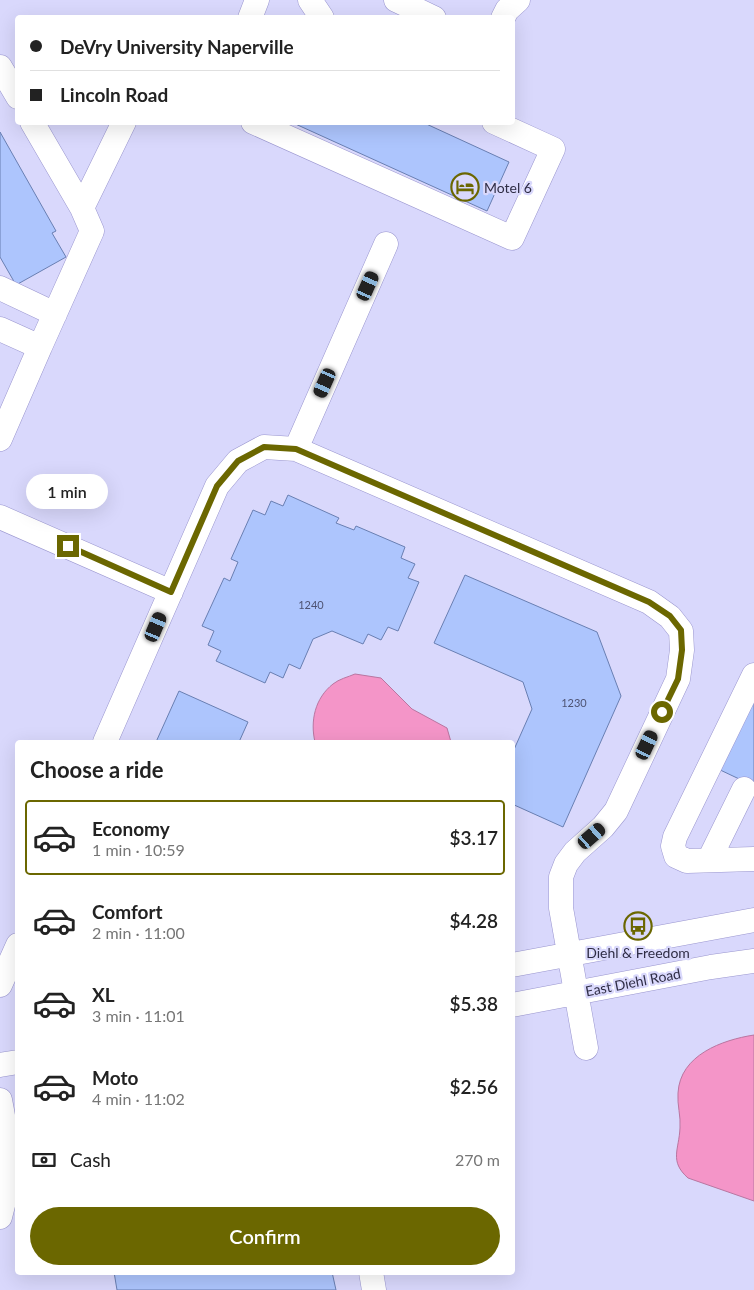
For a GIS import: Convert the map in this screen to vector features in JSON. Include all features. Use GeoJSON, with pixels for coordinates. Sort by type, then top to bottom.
{"type":"FeatureCollection","features":[{"type":"Feature","properties":{"kind":"street"},"geometry":{"type":"LineString","coordinates":[[310,0],[320,15]]}},
{"type":"Feature","properties":{"kind":"street"},"geometry":{"type":"LineString","coordinates":[[396,0],[428,15]]}},
{"type":"Feature","properties":{"kind":"street"},"geometry":{"type":"LineString","coordinates":[[504,15],[518,0]]}},
{"type":"Feature","properties":{"kind":"street"},"geometry":{"type":"LineString","coordinates":[[7,72],[15,90]]}},
{"type":"Feature","properties":{"kind":"street"},"geometry":{"type":"LineString","coordinates":[[0,439],[92,231],[82,208],[34,125]]}},
{"type":"Feature","properties":{"kind":"street"},"geometry":{"type":"LineString","coordinates":[[82,208],[123,125]]}},
{"type":"Feature","properties":{"kind":"street"},"geometry":{"type":"LineString","coordinates":[[260,125],[512,238],[553,150],[500,125]]}},
{"type":"Feature","properties":{"kind":"street"},"geometry":{"type":"LineString","coordinates":[[296,449],[386,244]]}},
{"type":"Feature","properties":{"kind":"street"},"geometry":{"type":"LineString","coordinates":[[0,288],[56,314]]}},
{"type":"Feature","properties":{"kind":"street"},"geometry":{"type":"LineString","coordinates":[[0,329],[40,347]]}},
{"type":"Feature","properties":{"kind":"street"},"geometry":{"type":"LineString","coordinates":[[107,740],[217,486],[238,461],[264,447],[296,449],[649,602],[670,616],[681,630],[682,650],[678,679],[616,811],[603,827],[575,852],[566,864],[561,877],[561,908],[586,1048]]}},
{"type":"Feature","properties":{"kind":"street"},"geometry":{"type":"LineString","coordinates":[[0,517],[171,592]]}},
{"type":"Feature","properties":{"kind":"street"},"geometry":{"type":"LineString","coordinates":[[754,675],[675,837],[673,846],[676,856],[687,861],[754,859]]}},
{"type":"Feature","properties":{"kind":"street"},"geometry":{"type":"LineString","coordinates":[[710,860],[744,788]]}},
{"type":"Feature","properties":{"kind":"street"},"geometry":{"type":"LineString","coordinates":[[515,964],[754,920]]}},
{"type":"Feature","properties":{"kind":"street"},"geometry":{"type":"LineString","coordinates":[[7,981],[15,955]]}},
{"type":"Feature","properties":{"kind":"street","name":"East Diehl Road"},"geometry":{"type":"LineString","coordinates":[[515,1005],[711,967],[754,961]]}},
{"type":"Feature","properties":{"kind":"street"},"geometry":{"type":"LineString","coordinates":[[0,1065],[15,1062]]}},
{"type":"Feature","properties":{"kind":"street"},"geometry":{"type":"LineString","coordinates":[[0,1217],[9,1176],[5,1104]]}},
{"type":"Feature","properties":{"kind":"street"},"geometry":{"type":"LineString","coordinates":[[372,1275],[374,1290]]}},
{"type":"Feature","properties":{"kind":"shaded area"},"geometry":{"type":"Polygon","coordinates":[[[355,674],[381,678],[412,709],[447,728],[450,740],[315,740],[313,726],[318,703],[327,690],[341,679],[355,674]]]}},
{"type":"Feature","properties":{"kind":"shaded area"},"geometry":{"type":"Polygon","coordinates":[[[754,1035],[754,1201],[688,1178],[682,1172],[676,1155],[680,1124],[678,1093],[686,1069],[694,1059],[716,1046],[754,1035]]]}},
{"type":"Feature","properties":{"kind":"building","name":"Motel 6"},"geometry":{"type":"Polygon","coordinates":[[[298,125],[429,125],[509,162],[487,211],[298,125]]]}},
{"type":"Feature","properties":{"kind":"building"},"geometry":{"type":"Polygon","coordinates":[[[0,132],[56,231],[52,233],[66,257],[16,285],[0,257],[0,132]]]}},
{"type":"Feature","properties":{"kind":"building"},"geometry":{"type":"Polygon","coordinates":[[[288,495],[339,518],[336,523],[354,530],[356,526],[405,547],[401,558],[415,564],[408,578],[419,582],[398,631],[388,627],[381,640],[368,634],[363,644],[332,631],[313,639],[300,669],[289,664],[283,678],[270,672],[265,683],[216,661],[221,651],[208,645],[214,631],[202,626],[224,578],[230,581],[238,562],[231,559],[253,510],[265,515],[271,501],[283,506],[288,495]]]}},
{"type":"Feature","properties":{"kind":"building"},"geometry":{"type":"Polygon","coordinates":[[[465,575],[597,632],[621,696],[563,827],[515,805],[515,747],[532,709],[523,682],[434,643],[465,575]]]}},
{"type":"Feature","properties":{"kind":"building"},"geometry":{"type":"Polygon","coordinates":[[[754,689],[754,786],[716,768],[754,689]]]}},
{"type":"Feature","properties":{"kind":"building"},"geometry":{"type":"Polygon","coordinates":[[[179,691],[248,722],[240,740],[157,740],[179,691]]]}},
{"type":"Feature","properties":{"kind":"building"},"geometry":{"type":"Polygon","coordinates":[[[114,1275],[333,1275],[336,1290],[117,1290],[114,1275]]]}},
{"type":"Feature","properties":{"kind":"place","name":"Motel 6"},"geometry":{"type":"Point","coordinates":[465,187]}},
{"type":"Feature","properties":{"kind":"place","name":"Diehl & Freedom"},"geometry":{"type":"Point","coordinates":[638,926]}},
{"type":"Feature","properties":{"kind":"route"},"geometry":{"type":"LineString","coordinates":[[68,546],[171,592],[217,486],[238,461],[264,447],[296,449],[649,602],[670,616],[681,630],[682,650],[678,679],[662,712]]}}]}
